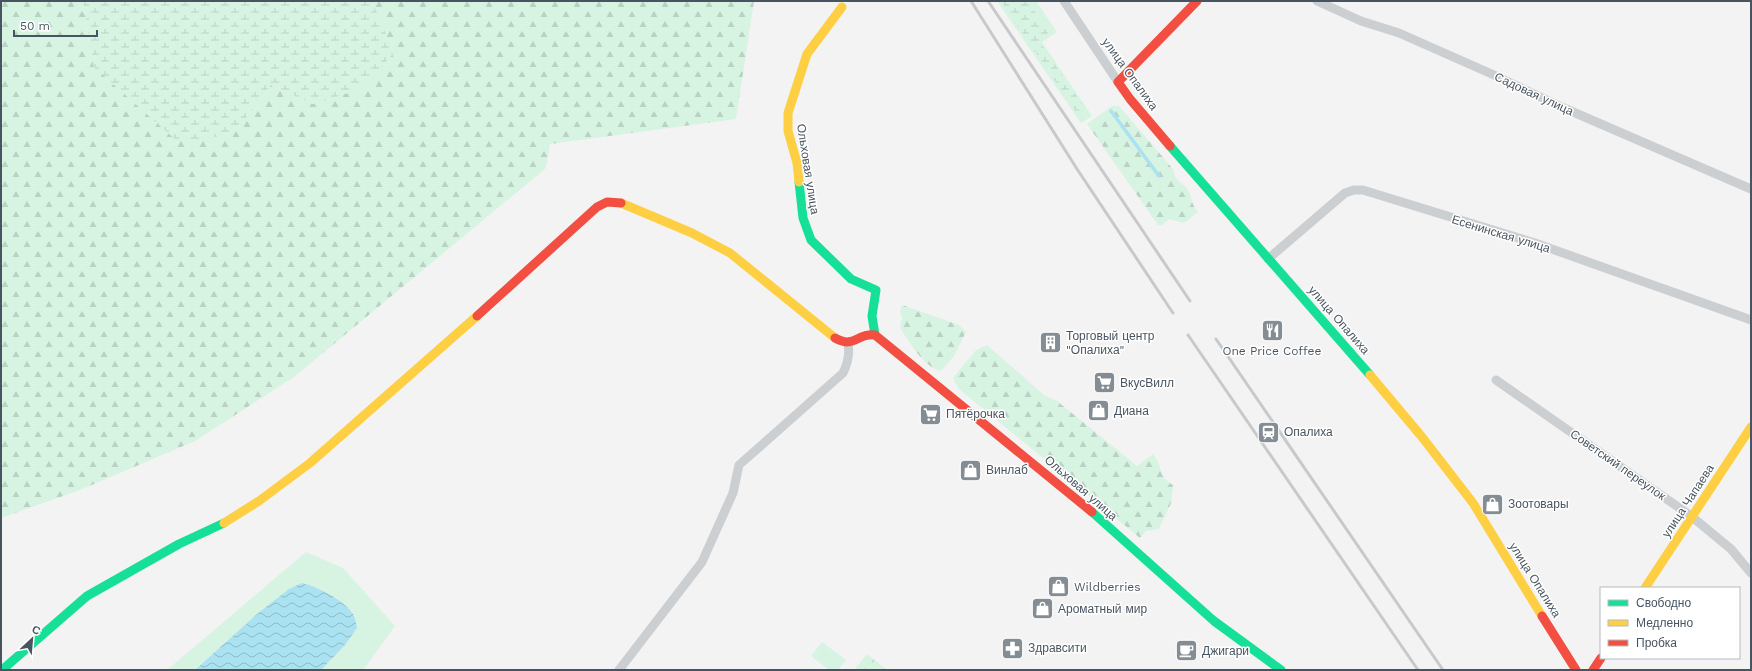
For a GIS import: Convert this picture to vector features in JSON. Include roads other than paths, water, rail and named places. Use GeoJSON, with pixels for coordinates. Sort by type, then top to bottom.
{"type":"FeatureCollection","features":[{"type":"Feature","properties":{"kind":"street","name":"улица Опалиха"},"geometry":{"type":"LineString","coordinates":[[1064,1],[1130,99],[1268,259],[1329,327],[1422,437],[1464,491],[1576,670]]}},
{"type":"Feature","properties":{"kind":"street"},"geometry":{"type":"LineString","coordinates":[[1118,82],[1197,1]]}},
{"type":"Feature","properties":{"kind":"street","name":"Садовая улица"},"geometry":{"type":"LineString","coordinates":[[1317,1],[1361,21],[1399,33],[1557,105],[1751,189]]}},
{"type":"Feature","properties":{"kind":"street","name":"Ольховая улица"},"geometry":{"type":"LineString","coordinates":[[842,7],[807,54],[788,113],[788,131],[797,163],[803,218],[811,240],[851,279],[876,290],[872,316],[875,335],[1080,501],[1214,621],[1276,669]]}},
{"type":"Feature","properties":{"kind":"street","name":"Есенинская улица"},"geometry":{"type":"LineString","coordinates":[[1268,259],[1345,193],[1354,190],[1363,190],[1535,244],[1751,320]]}},
{"type":"Feature","properties":{"kind":"street"},"geometry":{"type":"LineString","coordinates":[[2,670],[91,593],[179,544],[225,522],[259,501],[310,463],[442,348],[597,207],[606,202],[619,202],[692,232],[730,253],[833,337],[848,344],[870,333],[875,335]]}},
{"type":"Feature","properties":{"kind":"street"},"geometry":{"type":"LineString","coordinates":[[619,670],[702,562],[733,494],[739,464],[843,373],[850,353],[848,344]]}},
{"type":"Feature","properties":{"kind":"street","name":"Советский переулок"},"geometry":{"type":"LineString","coordinates":[[1496,380],[1691,516],[1731,549],[1751,572]]}},
{"type":"Feature","properties":{"kind":"street","name":"улица Чапаева"},"geometry":{"type":"LineString","coordinates":[[1646,587],[1751,427]]}},
{"type":"Feature","properties":{"kind":"street"},"geometry":{"type":"LineString","coordinates":[[1594,670],[1600,659]]}},
{"type":"Feature","properties":{"kind":"water"},"geometry":{"type":"Polygon","coordinates":[[[302,583],[321,590],[340,601],[352,612],[356,623],[357,628],[345,645],[321,670],[195,670],[257,614],[289,589],[302,583]]]}},
{"type":"Feature","properties":{"kind":"waterway"},"geometry":{"type":"LineString","coordinates":[[1111,111],[1159,176]]}},
{"type":"Feature","properties":{"kind":"railway"},"geometry":{"type":"LineString","coordinates":[[971,1],[1077,169],[1173,313]]}},
{"type":"Feature","properties":{"kind":"railway"},"geometry":{"type":"LineString","coordinates":[[988,1],[1190,301]]}},
{"type":"Feature","properties":{"kind":"railway"},"geometry":{"type":"LineString","coordinates":[[1188,335],[1418,670]]}},
{"type":"Feature","properties":{"kind":"railway"},"geometry":{"type":"LineString","coordinates":[[1216,339],[1443,670]]}},
{"type":"Feature","properties":{"kind":"place","name":"One Price Coffee"},"geometry":{"type":"Point","coordinates":[1272,330]}},
{"type":"Feature","properties":{"kind":"place","name":"Торговый центр \"Опалиха\""},"geometry":{"type":"Point","coordinates":[1050,343]}},
{"type":"Feature","properties":{"kind":"place","name":"ВкусВилл"},"geometry":{"type":"Point","coordinates":[1105,383]}},
{"type":"Feature","properties":{"kind":"place","name":"Диана"},"geometry":{"type":"Point","coordinates":[1098,411]}},
{"type":"Feature","properties":{"kind":"place","name":"Пятёрочка"},"geometry":{"type":"Point","coordinates":[930,414]}},
{"type":"Feature","properties":{"kind":"place","name":"Опалиха"},"geometry":{"type":"Point","coordinates":[1268,432]}},
{"type":"Feature","properties":{"kind":"place","name":"Винлаб"},"geometry":{"type":"Point","coordinates":[970,470]}},
{"type":"Feature","properties":{"kind":"place","name":"Зоотовары"},"geometry":{"type":"Point","coordinates":[1493,504]}},
{"type":"Feature","properties":{"kind":"place","name":"Wildberries"},"geometry":{"type":"Point","coordinates":[1058,587]}},
{"type":"Feature","properties":{"kind":"place","name":"Ароматный мир"},"geometry":{"type":"Point","coordinates":[1042,609]}},
{"type":"Feature","properties":{"kind":"place","name":"Здравсити"},"geometry":{"type":"Point","coordinates":[1012,648]}},
{"type":"Feature","properties":{"kind":"place","name":"Джигари"},"geometry":{"type":"Point","coordinates":[1186,651]}}]}
